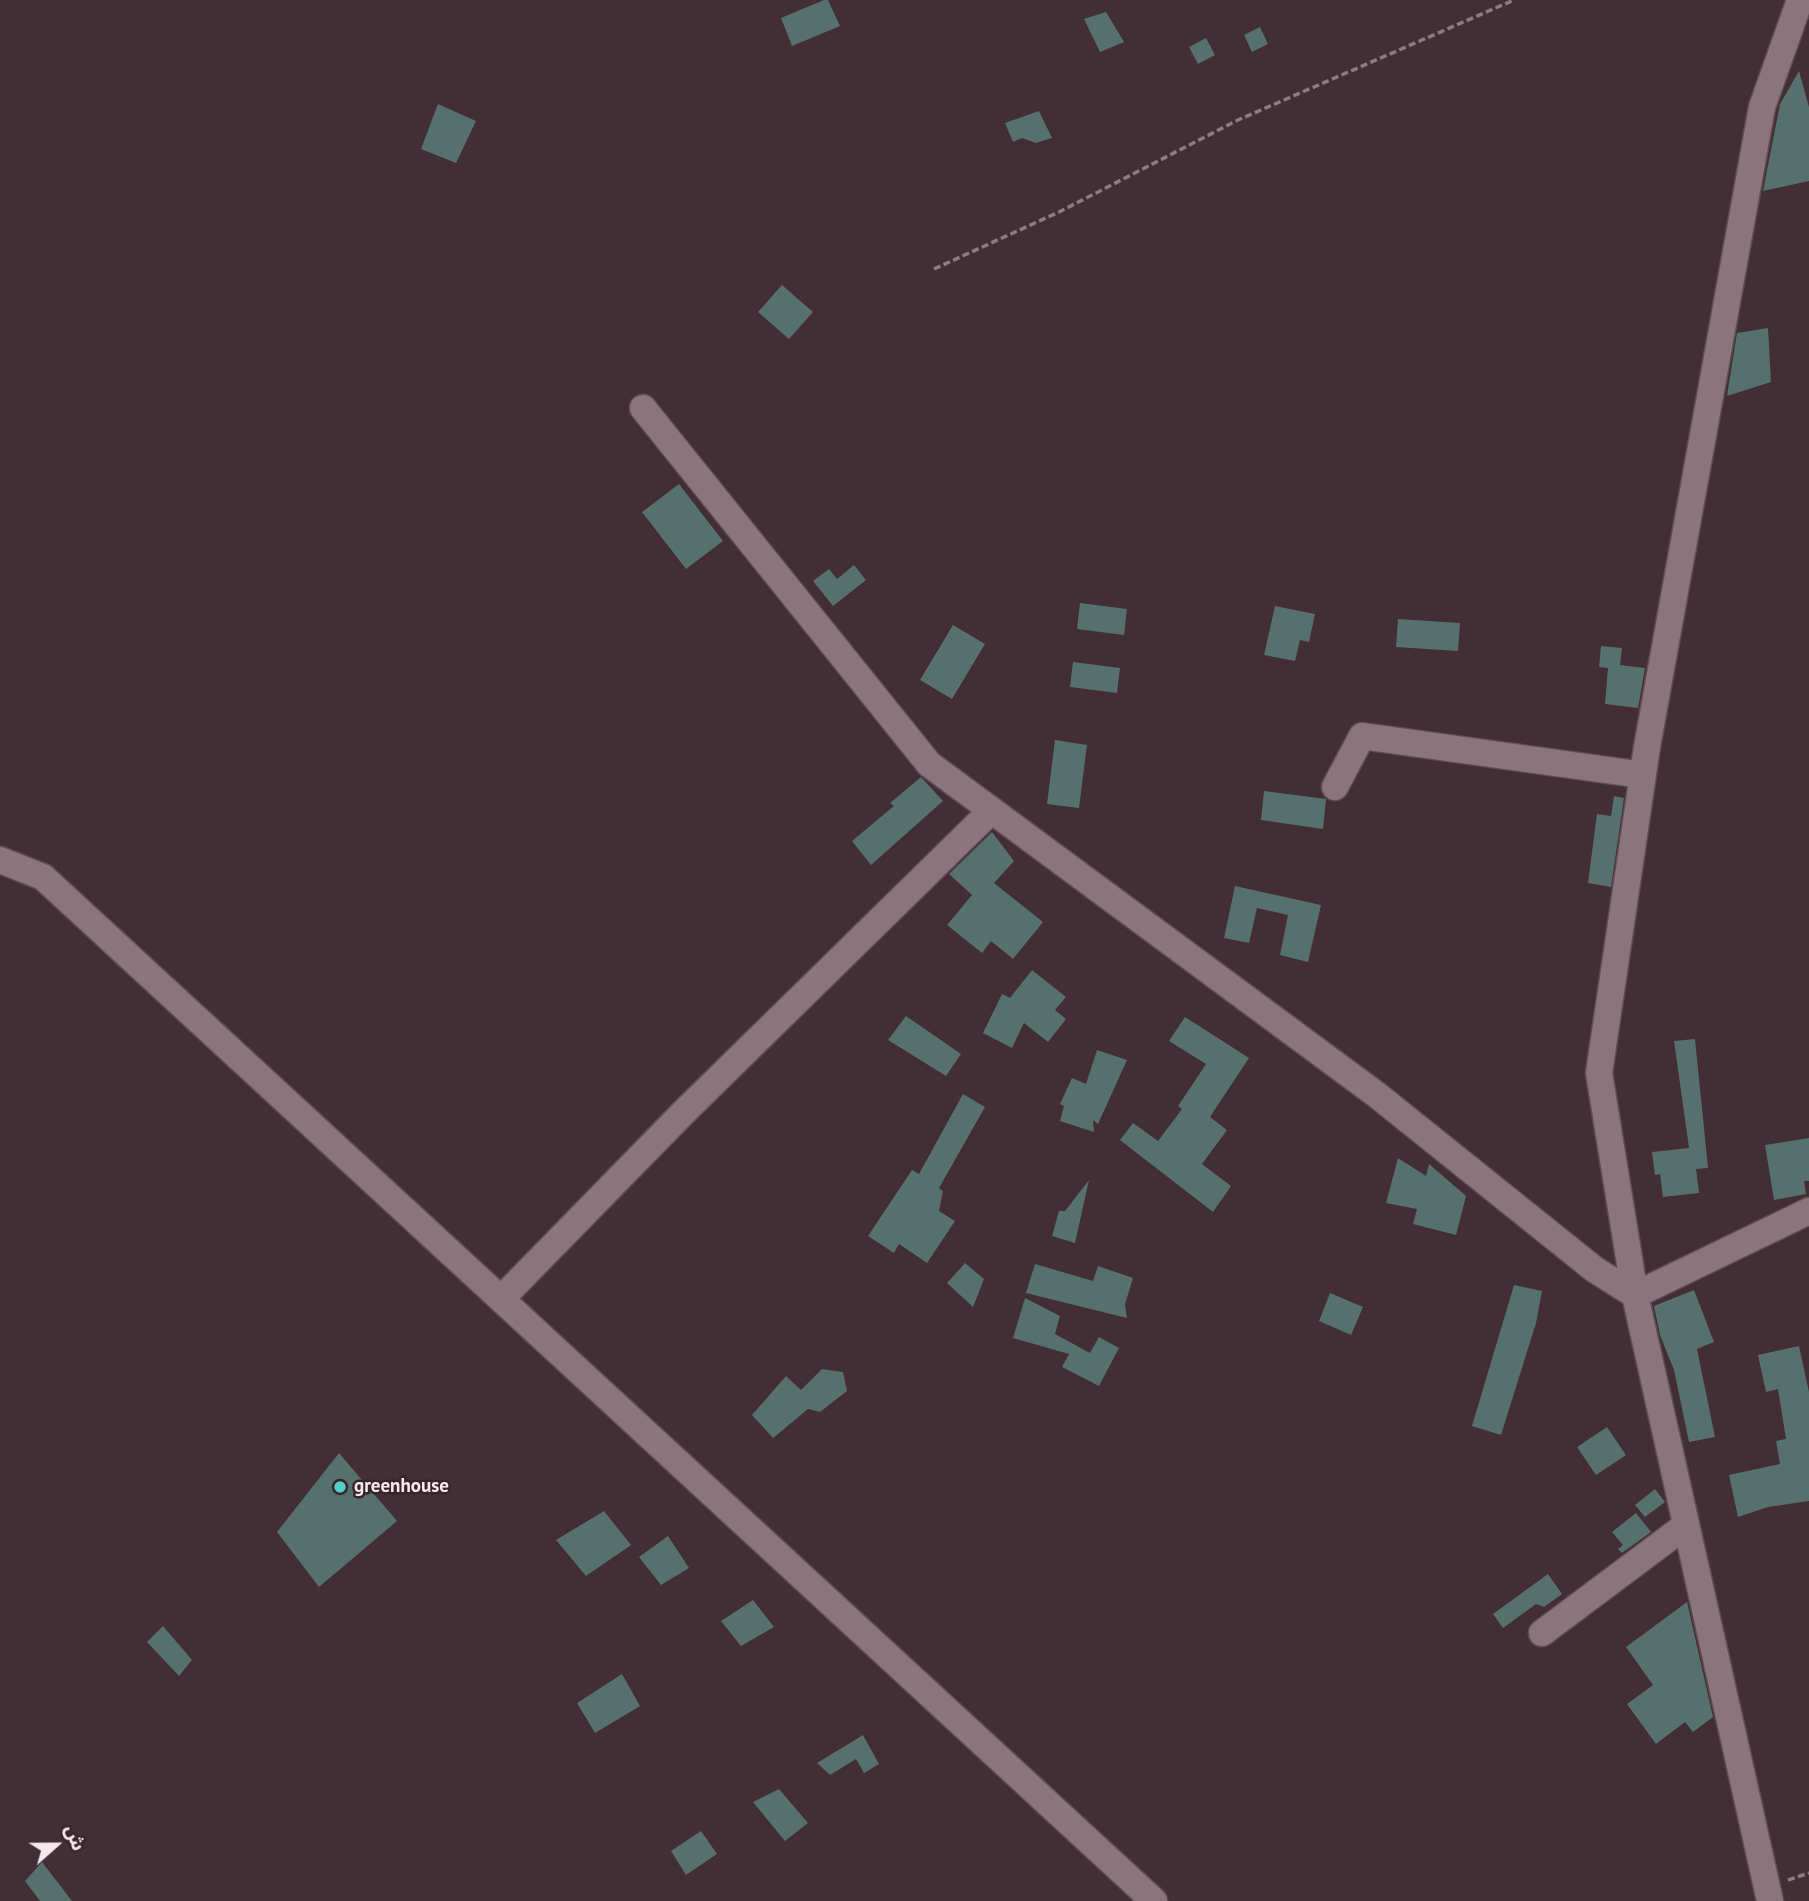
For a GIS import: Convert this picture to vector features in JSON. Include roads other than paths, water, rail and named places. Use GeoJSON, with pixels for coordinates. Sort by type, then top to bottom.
{"type":"FeatureCollection","features":[{"type":"Feature","properties":{"kind":"street"},"geometry":{"type":"LineString","coordinates":[[1770,1901],[1635,1295],[1599,1073],[1643,775],[1762,107],[1800,0]]}},
{"type":"Feature","properties":{"kind":"street"},"geometry":{"type":"LineString","coordinates":[[643,408],[929,764],[1366,1087],[1594,1269],[1635,1295]]}},
{"type":"Feature","properties":{"kind":"street"},"geometry":{"type":"LineString","coordinates":[[1335,787],[1362,736],[1643,775]]}},
{"type":"Feature","properties":{"kind":"street"},"geometry":{"type":"LineString","coordinates":[[501,1299],[683,1113],[991,811]]}},
{"type":"Feature","properties":{"kind":"street"},"geometry":{"type":"LineString","coordinates":[[0,860],[43,877],[1154,1901]]}},
{"type":"Feature","properties":{"kind":"street"},"geometry":{"type":"LineString","coordinates":[[1635,1295],[1809,1211]]}},
{"type":"Feature","properties":{"kind":"street"},"geometry":{"type":"LineString","coordinates":[[1542,1633],[1685,1526]]}},
{"type":"Feature","properties":{"kind":"place","name":"greenhouse"},"geometry":{"type":"Point","coordinates":[340,1487]}}]}
